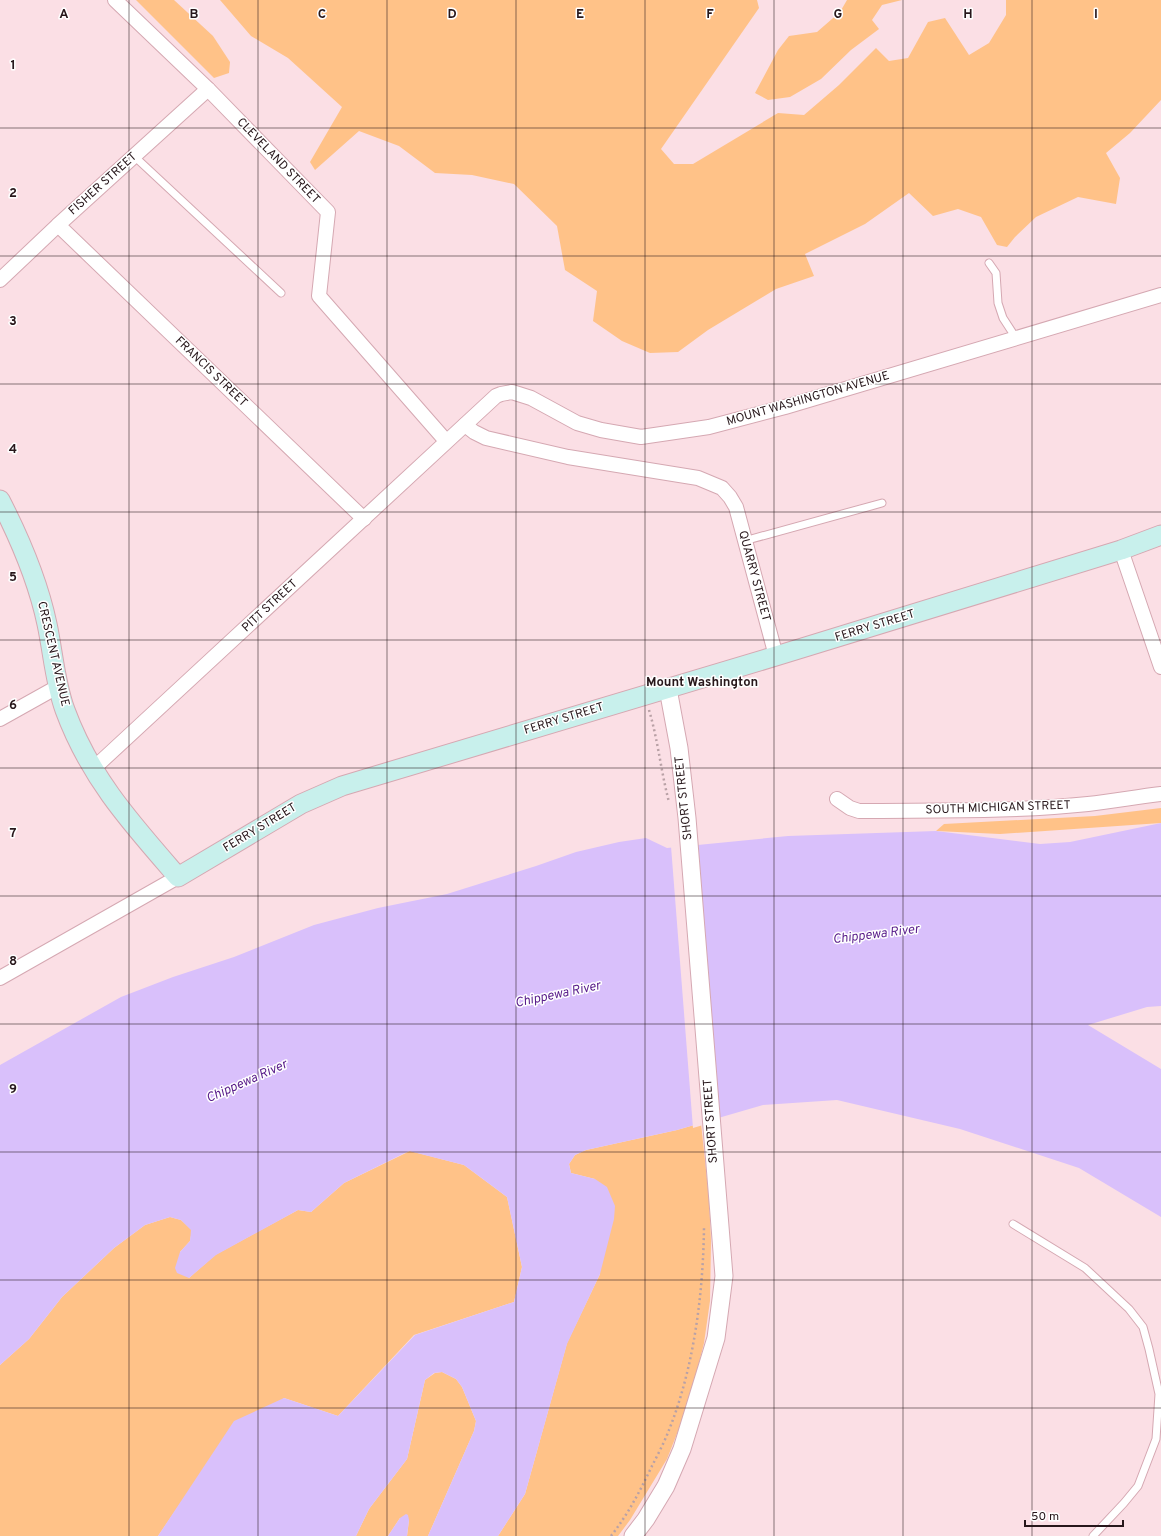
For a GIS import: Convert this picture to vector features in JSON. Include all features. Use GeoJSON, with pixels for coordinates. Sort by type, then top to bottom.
{"type":"FeatureCollection","features":[{"type":"Feature","properties":{"kind":"main road","name":"CRESCENT AVENUE"},"geometry":{"type":"LineString","coordinates":[[0,500],[19,540],[35,580],[47,623],[64,708],[76,737],[93,769],[114,802],[178,877]]}},
{"type":"Feature","properties":{"kind":"main road","name":"FERRY STREET"},"geometry":{"type":"LineString","coordinates":[[178,877],[300,804],[342,786],[776,656],[1121,550],[1161,535]]}},
{"type":"Feature","properties":{"kind":"street","name":"CLEVELAND STREET"},"geometry":{"type":"LineString","coordinates":[[115,0],[208,89],[328,212],[319,296],[446,441]]}},
{"type":"Feature","properties":{"kind":"street","name":"FISHER STREET"},"geometry":{"type":"LineString","coordinates":[[0,280],[58,225],[208,89]]}},
{"type":"Feature","properties":{"kind":"street","name":"FRANCIS STREET"},"geometry":{"type":"LineString","coordinates":[[58,225],[364,519]]}},
{"type":"Feature","properties":{"kind":"street","name":"MOUNT WASHINGTON AVENUE"},"geometry":{"type":"LineString","coordinates":[[446,441],[496,396],[512,392],[531,398],[577,423],[601,430],[641,437],[709,427],[750,417],[1161,295]]}},
{"type":"Feature","properties":{"kind":"street","name":"QUARRY STREET"},"geometry":{"type":"LineString","coordinates":[[465,424],[474,432],[486,438],[568,456],[698,478],[722,488],[730,497],[736,508],[776,656]]}},
{"type":"Feature","properties":{"kind":"street","name":"PITT STREET"},"geometry":{"type":"LineString","coordinates":[[93,769],[364,519],[446,441]]}},
{"type":"Feature","properties":{"kind":"street"},"geometry":{"type":"LineString","coordinates":[[1121,550],[1161,667]]}},
{"type":"Feature","properties":{"kind":"street"},"geometry":{"type":"LineString","coordinates":[[0,719],[59,686]]}},
{"type":"Feature","properties":{"kind":"street","name":"SHORT STREET"},"geometry":{"type":"LineString","coordinates":[[633,1536],[646,1519],[666,1486],[682,1449],[716,1338],[724,1276],[714,1166],[688,818],[679,748],[668,689]]}},
{"type":"Feature","properties":{"kind":"street","name":"SOUTH MICHIGAN STREET"},"geometry":{"type":"LineString","coordinates":[[837,799],[850,808],[859,811],[924,810],[1028,808],[1088,804],[1161,794]]}},
{"type":"Feature","properties":{"kind":"street","name":"FERRY STREET"},"geometry":{"type":"LineString","coordinates":[[0,978],[178,877]]}},
{"type":"Feature","properties":{"kind":"lane"},"geometry":{"type":"LineString","coordinates":[[134,156],[281,292]]}},
{"type":"Feature","properties":{"kind":"lane"},"geometry":{"type":"LineString","coordinates":[[990,263],[996,273],[998,303],[1003,318],[1016,338]]}},
{"type":"Feature","properties":{"kind":"lane"},"geometry":{"type":"LineString","coordinates":[[744,540],[882,503]]}},
{"type":"Feature","properties":{"kind":"lane"},"geometry":{"type":"LineString","coordinates":[[1013,1224],[1085,1268],[1129,1309],[1143,1327],[1159,1394],[1156,1439],[1138,1486],[1124,1503],[1092,1536]]}},
{"type":"Feature","properties":{"kind":"path"},"geometry":{"type":"LineString","coordinates":[[645,696],[656,734],[664,783],[670,805]]}},
{"type":"Feature","properties":{"kind":"path"},"geometry":{"type":"LineString","coordinates":[[611,1536],[626,1516],[644,1482],[669,1431],[678,1404],[689,1364],[698,1314],[704,1260],[704,1222]]}},
{"type":"Feature","properties":{"kind":"shaded area"},"geometry":{"type":"Polygon","coordinates":[[[136,0],[174,0],[213,36],[230,62],[229,73],[214,78],[136,0]]]}},
{"type":"Feature","properties":{"kind":"shaded area"},"geometry":{"type":"Polygon","coordinates":[[[220,0],[757,0],[759,8],[661,149],[674,164],[693,164],[778,113],[804,115],[839,85],[876,48],[889,61],[908,58],[928,22],[945,18],[969,55],[989,43],[1006,15],[1006,0],[1161,0],[1161,100],[1130,133],[1106,153],[1120,178],[1116,204],[1078,197],[1036,217],[1007,247],[997,245],[981,217],[958,209],[933,216],[909,193],[865,224],[805,254],[814,276],[776,289],[708,330],[678,352],[650,353],[622,341],[593,321],[597,291],[565,270],[557,226],[514,184],[472,175],[435,173],[399,146],[359,131],[315,170],[310,162],[342,107],[288,58],[251,36],[220,0]]]}},
{"type":"Feature","properties":{"kind":"shaded area"},"geometry":{"type":"Polygon","coordinates":[[[847,0],[902,0],[882,5],[872,20],[879,29],[851,50],[821,79],[790,97],[768,100],[755,93],[778,50],[789,36],[817,32],[840,12],[847,0]]]}},
{"type":"Feature","properties":{"kind":"shaded area"},"geometry":{"type":"Polygon","coordinates":[[[1161,808],[1161,823],[1000,834],[936,831],[944,824],[1095,816],[1161,808]]]}},
{"type":"Feature","properties":{"kind":"shaded area"},"geometry":{"type":"Polygon","coordinates":[[[701,1123],[709,1198],[711,1241],[710,1301],[704,1343],[698,1367],[680,1426],[667,1459],[630,1520],[618,1536],[498,1536],[525,1494],[567,1343],[600,1274],[595,1179],[571,1173],[569,1164],[575,1155],[586,1150],[677,1130],[701,1123]]]}},
{"type":"Feature","properties":{"kind":"shaded area"},"geometry":{"type":"Polygon","coordinates":[[[410,1151],[464,1165],[507,1197],[522,1267],[514,1302],[414,1335],[338,1416],[284,1398],[186,1495],[158,1536],[0,1536],[0,1365],[29,1339],[62,1297],[114,1248],[145,1225],[170,1217],[181,1220],[192,1230],[190,1241],[180,1252],[189,1278],[215,1255],[298,1210],[311,1212],[344,1183],[410,1151]]]}},
{"type":"Feature","properties":{"kind":"shaded area"},"geometry":{"type":"Polygon","coordinates":[[[442,1372],[456,1379],[462,1387],[476,1421],[474,1431],[428,1536],[407,1536],[409,1520],[400,1518],[388,1536],[356,1536],[369,1509],[407,1459],[425,1380],[435,1373],[442,1372]]]}},
{"type":"Feature","properties":{"kind":"water","name":"Chippewa River"},"geometry":{"type":"Polygon","coordinates":[[[1161,823],[1161,1006],[1147,1007],[1088,1025],[1161,1069],[1161,1217],[1079,1168],[960,1129],[837,1100],[763,1105],[677,1130],[586,1150],[575,1155],[569,1164],[571,1173],[595,1179],[607,1187],[615,1206],[614,1219],[600,1274],[567,1344],[525,1494],[498,1536],[428,1536],[474,1431],[476,1421],[462,1387],[456,1379],[442,1372],[434,1373],[425,1380],[407,1459],[369,1509],[356,1536],[158,1536],[234,1421],[284,1398],[338,1416],[415,1335],[514,1302],[522,1267],[507,1197],[464,1165],[409,1151],[344,1183],[311,1212],[298,1210],[216,1255],[189,1278],[177,1273],[175,1268],[180,1252],[190,1241],[191,1230],[181,1220],[170,1217],[145,1225],[114,1248],[62,1297],[29,1339],[0,1365],[0,1065],[121,997],[173,977],[234,957],[314,925],[378,908],[447,894],[576,852],[619,842],[646,838],[667,848],[788,836],[936,831],[1040,844],[1070,842],[1161,823]]]}},
{"type":"Feature","properties":{"kind":"water"},"geometry":{"type":"Polygon","coordinates":[[[406,1514],[408,1515],[409,1520],[407,1536],[388,1536],[400,1518],[406,1514]]]}},
{"type":"Feature","properties":{"kind":"pier"},"geometry":{"type":"Polygon","coordinates":[[[698,844],[720,1120],[693,1128],[671,846],[698,844]]]}},
{"type":"Feature","properties":{"kind":"district","name":"Mount Washington"},"geometry":{"type":"Point","coordinates":[702,683]}}]}
